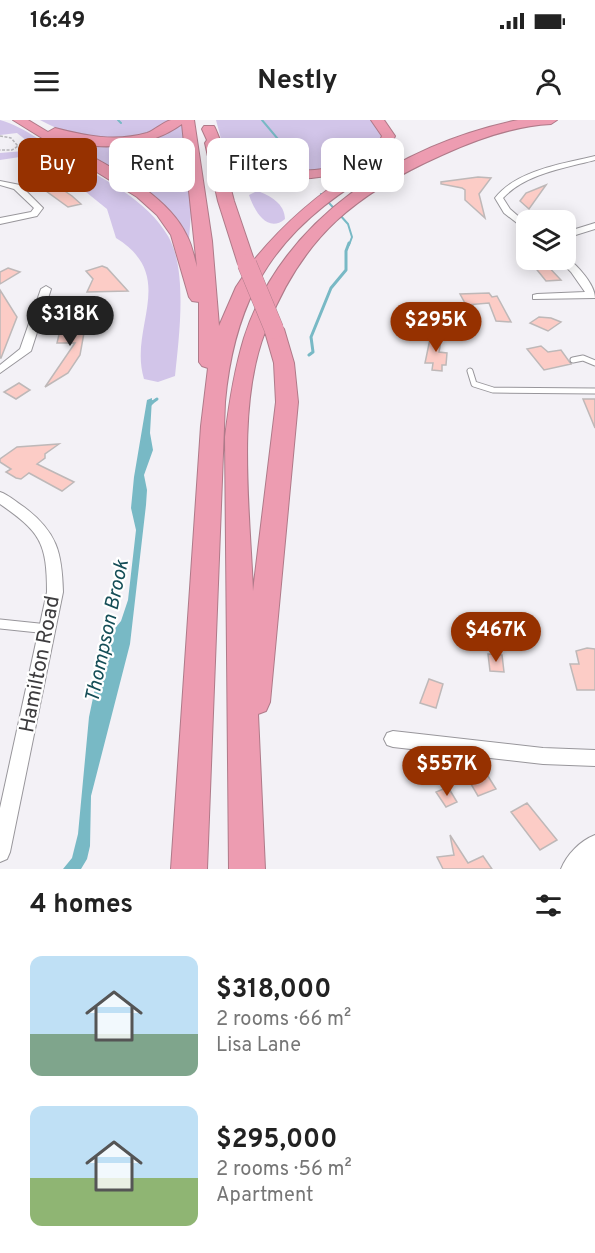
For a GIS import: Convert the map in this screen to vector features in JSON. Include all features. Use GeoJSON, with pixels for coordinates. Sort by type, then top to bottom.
{"type":"FeatureCollection","features":[{"type":"Feature","properties":{"kind":"highway"},"geometry":{"type":"LineString","coordinates":[[19,120],[142,194],[163,212],[175,226],[183,245],[210,340]]}},
{"type":"Feature","properties":{"kind":"highway"},"geometry":{"type":"LineString","coordinates":[[33,120],[67,137],[101,141],[150,135],[167,129],[179,120]]}},
{"type":"Feature","properties":{"kind":"highway"},"geometry":{"type":"LineString","coordinates":[[188,120],[203,225],[210,340],[204,573]]}},
{"type":"Feature","properties":{"kind":"highway"},"geometry":{"type":"LineString","coordinates":[[208,125],[221,154],[235,165],[272,174],[308,175],[350,168],[379,154],[387,145],[389,136],[386,128],[377,120]]}},
{"type":"Feature","properties":{"kind":"highway"},"geometry":{"type":"LineString","coordinates":[[424,142],[489,120]]}},
{"type":"Feature","properties":{"kind":"highway"},"geometry":{"type":"LineString","coordinates":[[189,869],[204,573],[217,386],[229,325],[238,301],[262,263],[287,232],[348,203],[390,174],[431,154],[488,132],[536,120],[551,120]]}},
{"type":"Feature","properties":{"kind":"highway"},"geometry":{"type":"LineString","coordinates":[[208,125],[224,195],[247,264],[274,329],[286,375],[287,409],[257,680],[247,869]]}},
{"type":"Feature","properties":{"kind":"highway"},"geometry":{"type":"LineString","coordinates":[[247,869],[236,469],[240,386],[265,304],[335,192]]}},
{"type":"Feature","properties":{"kind":"street"},"geometry":{"type":"LineString","coordinates":[[516,218],[502,205],[499,198],[505,189],[539,175],[595,158]]}},
{"type":"Feature","properties":{"kind":"street"},"geometry":{"type":"LineString","coordinates":[[0,183],[12,185],[25,192],[39,208],[34,214],[0,221]]}},
{"type":"Feature","properties":{"kind":"street"},"geometry":{"type":"LineString","coordinates":[[576,232],[595,226]]}},
{"type":"Feature","properties":{"kind":"street"},"geometry":{"type":"LineString","coordinates":[[575,270],[593,295]]}},
{"type":"Feature","properties":{"kind":"street"},"geometry":{"type":"LineString","coordinates":[[0,370],[25,351],[46,289]]}},
{"type":"Feature","properties":{"kind":"street"},"geometry":{"type":"LineString","coordinates":[[537,297],[593,295]]}},
{"type":"Feature","properties":{"kind":"street","name":"Hamilton Road"},"geometry":{"type":"LineString","coordinates":[[0,497],[33,520],[46,535],[54,553],[55,592],[0,852]]}},
{"type":"Feature","properties":{"kind":"street"},"geometry":{"type":"LineString","coordinates":[[393,739],[543,756],[595,758]]}},
{"type":"Feature","properties":{"kind":"street"},"geometry":{"type":"LineString","coordinates":[[575,869],[595,849]]}},
{"type":"Feature","properties":{"kind":"lane"},"geometry":{"type":"LineString","coordinates":[[573,360],[583,358],[595,363]]}},
{"type":"Feature","properties":{"kind":"lane"},"geometry":{"type":"LineString","coordinates":[[470,371],[474,384],[493,390],[595,391]]}},
{"type":"Feature","properties":{"kind":"lane"},"geometry":{"type":"LineString","coordinates":[[0,624],[48,629]]}},
{"type":"Feature","properties":{"kind":"path"},"geometry":{"type":"LineString","coordinates":[[0,136],[11,138],[18,146],[12,150],[0,150]]}},
{"type":"Feature","properties":{"kind":"shaded area"},"geometry":{"type":"Polygon","coordinates":[[[0,120],[37,138],[23,138],[17,133],[0,135],[0,120]]]}},
{"type":"Feature","properties":{"kind":"shaded area"},"geometry":{"type":"Polygon","coordinates":[[[40,120],[174,120],[158,129],[124,138],[90,138],[56,128],[40,120]]]}},
{"type":"Feature","properties":{"kind":"shaded area"},"geometry":{"type":"Polygon","coordinates":[[[216,120],[372,120],[383,131],[382,138],[321,138],[321,171],[309,173],[309,138],[221,138],[216,120]]]}},
{"type":"Feature","properties":{"kind":"shaded area"},"geometry":{"type":"Polygon","coordinates":[[[178,125],[182,126],[184,138],[132,138],[178,125]]]}},
{"type":"Feature","properties":{"kind":"shaded area"},"geometry":{"type":"Polygon","coordinates":[[[97,142],[109,143],[109,169],[97,162],[97,142]]]}},
{"type":"Feature","properties":{"kind":"shaded area"},"geometry":{"type":"Polygon","coordinates":[[[18,152],[18,157],[0,160],[0,153],[18,152]]]}},
{"type":"Feature","properties":{"kind":"shaded area"},"geometry":{"type":"Polygon","coordinates":[[[97,175],[109,182],[109,192],[124,192],[149,212],[168,236],[174,250],[180,285],[180,324],[175,376],[158,382],[144,379],[141,360],[148,304],[145,269],[135,253],[116,238],[107,209],[86,192],[97,192],[97,175]]]}},
{"type":"Feature","properties":{"kind":"shaded area"},"geometry":{"type":"Polygon","coordinates":[[[145,192],[193,192],[189,239],[179,223],[145,192]]]}},
{"type":"Feature","properties":{"kind":"shaded area"},"geometry":{"type":"Polygon","coordinates":[[[260,192],[276,201],[285,219],[272,224],[267,222],[254,207],[249,195],[260,192]]]}},
{"type":"Feature","properties":{"kind":"water"},"geometry":{"type":"Polygon","coordinates":[[[152,398],[150,433],[153,450],[144,475],[147,490],[146,505],[130,644],[91,796],[90,846],[87,859],[81,869],[63,869],[72,858],[78,834],[89,717],[98,674],[108,661],[106,655],[101,652],[102,644],[121,621],[128,600],[136,530],[131,508],[134,477],[147,400],[152,398]]]}},
{"type":"Feature","properties":{"kind":"building"},"geometry":{"type":"Polygon","coordinates":[[[478,177],[491,178],[479,194],[485,218],[465,200],[465,190],[441,184],[441,182],[478,177]]]}},
{"type":"Feature","properties":{"kind":"building"},"geometry":{"type":"Polygon","coordinates":[[[546,185],[529,209],[520,201],[526,193],[546,185]]]}},
{"type":"Feature","properties":{"kind":"building"},"geometry":{"type":"Polygon","coordinates":[[[47,192],[66,192],[81,204],[68,207],[47,192]]]}},
{"type":"Feature","properties":{"kind":"building"},"geometry":{"type":"Polygon","coordinates":[[[102,266],[107,268],[128,291],[87,292],[93,279],[86,271],[102,266]]]}},
{"type":"Feature","properties":{"kind":"building"},"geometry":{"type":"Polygon","coordinates":[[[8,268],[20,272],[0,284],[0,272],[8,268]]]}},
{"type":"Feature","properties":{"kind":"building"},"geometry":{"type":"Polygon","coordinates":[[[537,270],[552,270],[561,280],[546,281],[537,270]]]}},
{"type":"Feature","properties":{"kind":"building"},"geometry":{"type":"Polygon","coordinates":[[[0,290],[17,317],[1,358],[0,358],[0,290]]]}},
{"type":"Feature","properties":{"kind":"building"},"geometry":{"type":"Polygon","coordinates":[[[489,293],[492,297],[497,296],[511,322],[496,321],[489,303],[466,305],[460,294],[489,293]]]}},
{"type":"Feature","properties":{"kind":"building"},"geometry":{"type":"Polygon","coordinates":[[[539,317],[561,322],[548,331],[530,323],[539,317]]]}},
{"type":"Feature","properties":{"kind":"building"},"geometry":{"type":"Polygon","coordinates":[[[62,322],[86,322],[80,355],[68,373],[45,387],[75,343],[57,343],[62,322]]]}},
{"type":"Feature","properties":{"kind":"building"},"geometry":{"type":"Polygon","coordinates":[[[431,334],[442,335],[439,352],[447,353],[446,365],[442,365],[442,371],[432,370],[433,363],[425,363],[431,334]]]}},
{"type":"Feature","properties":{"kind":"building"},"geometry":{"type":"Polygon","coordinates":[[[541,346],[548,352],[561,350],[571,364],[544,370],[527,349],[541,346]]]}},
{"type":"Feature","properties":{"kind":"building"},"geometry":{"type":"Polygon","coordinates":[[[19,383],[30,390],[16,399],[4,392],[19,383]]]}},
{"type":"Feature","properties":{"kind":"building"},"geometry":{"type":"Polygon","coordinates":[[[583,399],[595,399],[595,428],[583,399]]]}},
{"type":"Feature","properties":{"kind":"building"},"geometry":{"type":"Polygon","coordinates":[[[59,444],[45,454],[45,458],[37,464],[74,482],[62,491],[29,473],[21,479],[16,478],[6,472],[11,469],[0,462],[0,459],[17,447],[59,444]]]}},
{"type":"Feature","properties":{"kind":"building"},"geometry":{"type":"Polygon","coordinates":[[[587,648],[595,649],[595,690],[577,690],[570,664],[579,664],[576,651],[587,648]]]}},
{"type":"Feature","properties":{"kind":"building"},"geometry":{"type":"Polygon","coordinates":[[[488,654],[502,655],[504,672],[490,671],[488,654]]]}},
{"type":"Feature","properties":{"kind":"building"},"geometry":{"type":"Polygon","coordinates":[[[429,679],[443,684],[436,708],[420,703],[429,679]]]}},
{"type":"Feature","properties":{"kind":"building"},"geometry":{"type":"Polygon","coordinates":[[[486,773],[496,789],[478,796],[468,779],[486,773]]]}},
{"type":"Feature","properties":{"kind":"building"},"geometry":{"type":"Polygon","coordinates":[[[448,787],[457,802],[446,807],[436,792],[448,787]]]}},
{"type":"Feature","properties":{"kind":"building"},"geometry":{"type":"Polygon","coordinates":[[[527,803],[557,840],[540,850],[511,812],[527,803]]]}},
{"type":"Feature","properties":{"kind":"building"},"geometry":{"type":"Polygon","coordinates":[[[450,835],[468,863],[483,856],[492,869],[443,869],[437,857],[454,855],[450,835]]]}},
{"type":"Feature","properties":{"kind":"waterway"},"geometry":{"type":"LineString","coordinates":[[118,120],[121,123]]}},
{"type":"Feature","properties":{"kind":"waterway","name":"Thompson Brook"},"geometry":{"type":"LineString","coordinates":[[262,120],[277,138]]}},
{"type":"Feature","properties":{"kind":"waterway","name":"Thompson Brook"},"geometry":{"type":"LineString","coordinates":[[321,194],[348,224],[352,237],[349,245]]}},
{"type":"Feature","properties":{"kind":"waterway","name":"Thompson Brook"},"geometry":{"type":"LineString","coordinates":[[309,355],[313,352],[311,337],[331,288],[346,270],[346,251],[349,243]]}},
{"type":"Feature","properties":{"kind":"waterway","name":"Thompson Brook"},"geometry":{"type":"LineString","coordinates":[[152,402],[150,404],[157,399]]}}]}
